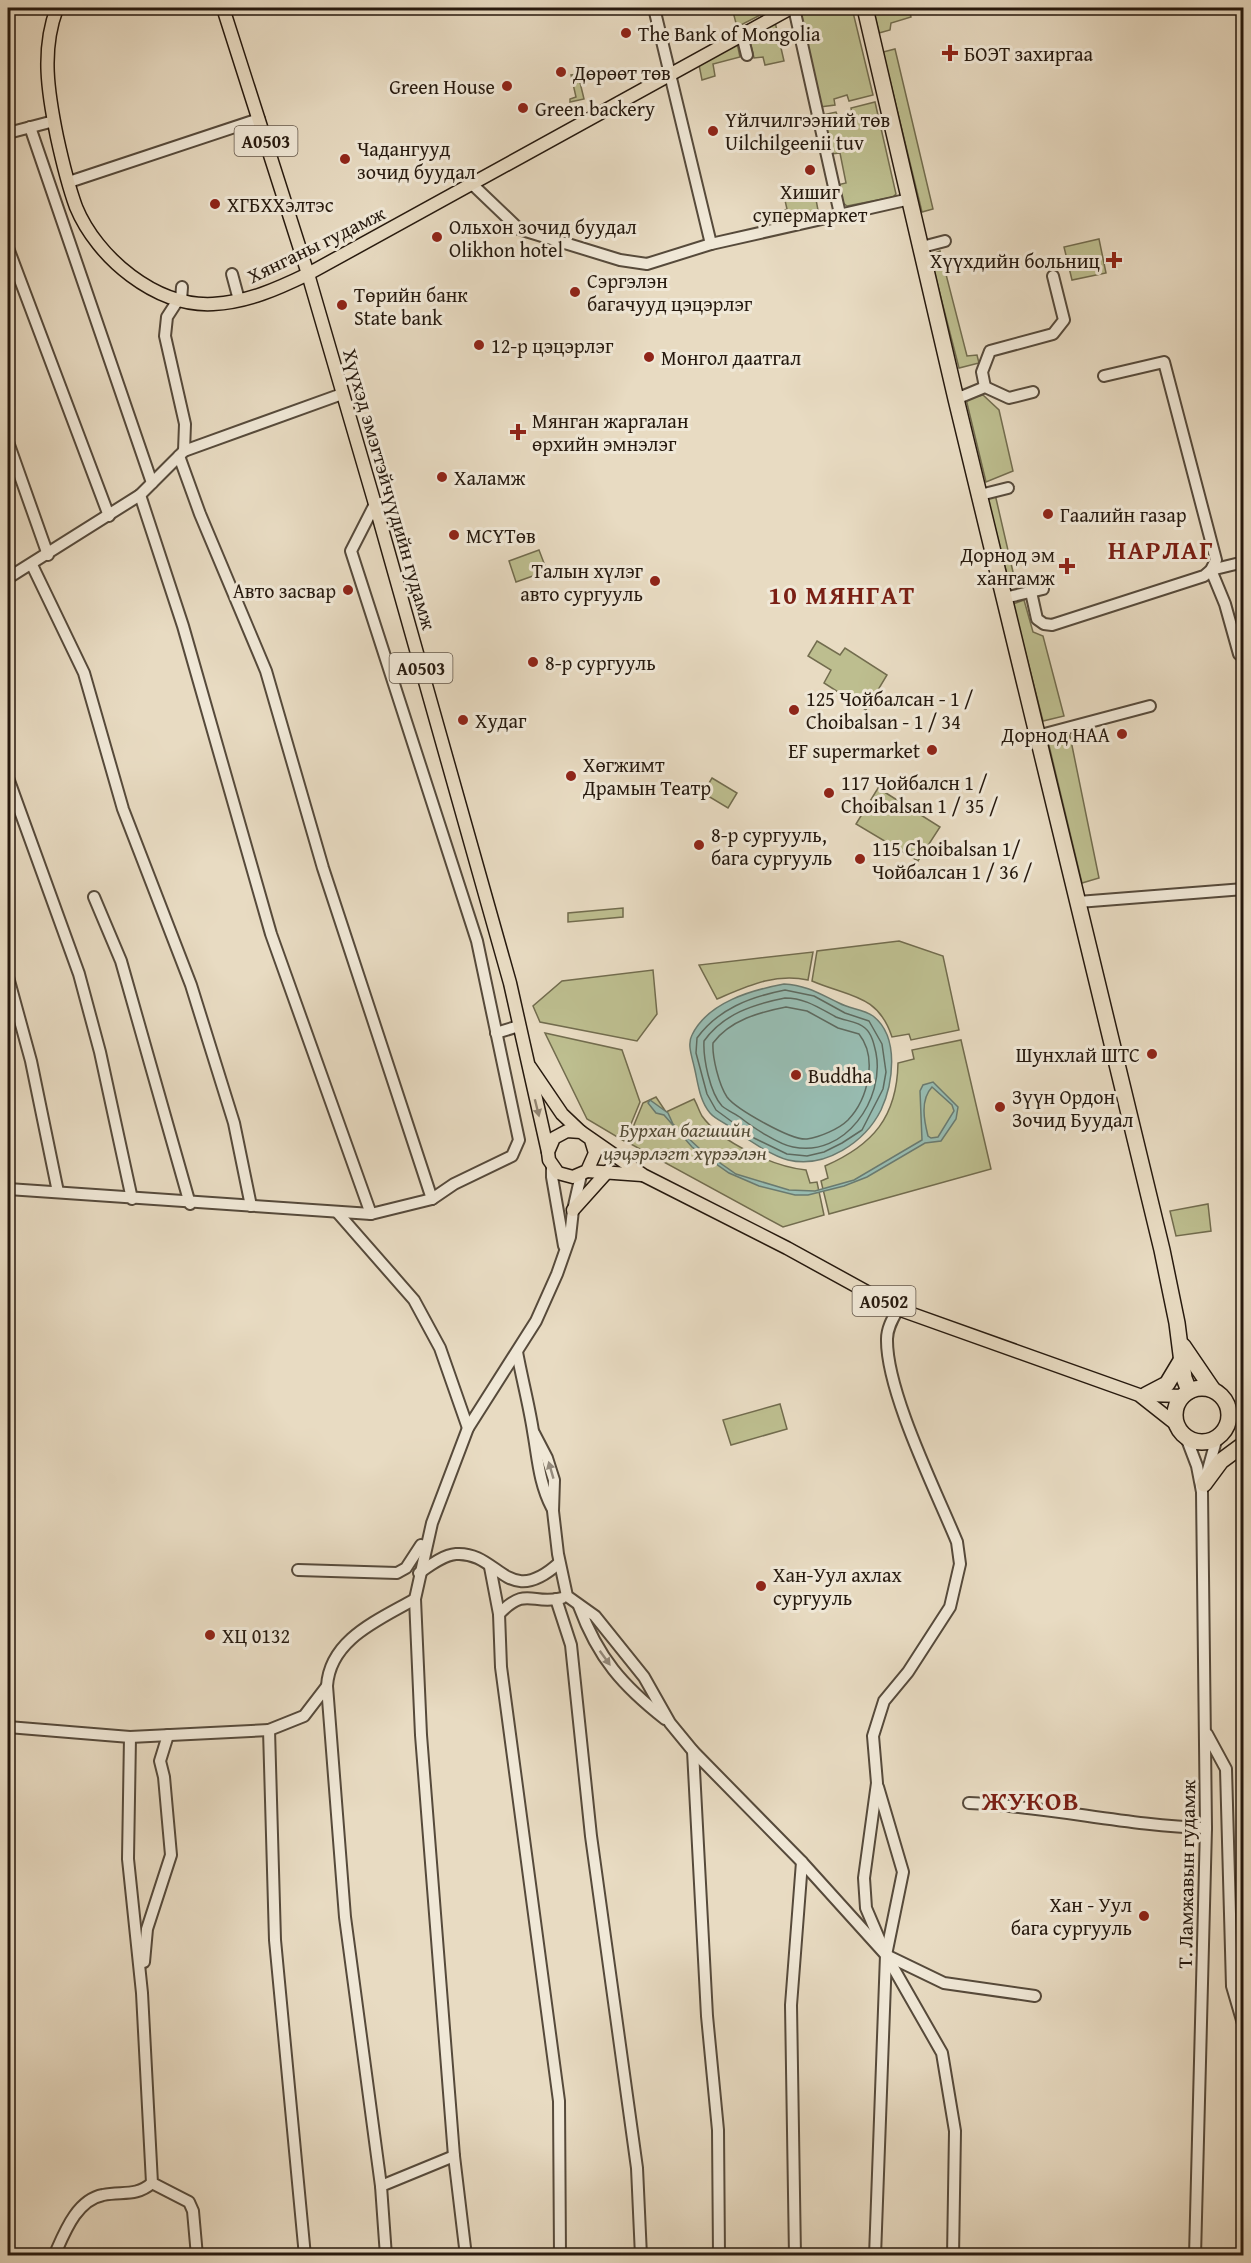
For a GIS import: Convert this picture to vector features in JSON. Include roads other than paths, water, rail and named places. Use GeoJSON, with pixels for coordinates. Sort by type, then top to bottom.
{"type":"FeatureCollection","features":[{"type":"Feature","properties":{"kind":"highway"},"geometry":{"type":"LineString","coordinates":[[865,8],[956,399],[1162,1251],[1179,1341],[1186,1394],[1175,1410],[1182,1431],[1202,1442],[1220,1434],[1244,1438]]}},
{"type":"Feature","properties":{"kind":"highway"},"geometry":{"type":"LineString","coordinates":[[1179,1341],[1228,1409],[1244,1419]]}},
{"type":"Feature","properties":{"kind":"highway"},"geometry":{"type":"LineString","coordinates":[[1142,1395],[1167,1384],[1174,1376],[1182,1359]]}},
{"type":"Feature","properties":{"kind":"highway","name":"A0502"},"geometry":{"type":"LineString","coordinates":[[1186,1394],[1205,1388],[1213,1390]]}},
{"type":"Feature","properties":{"kind":"highway"},"geometry":{"type":"LineString","coordinates":[[1220,1434],[1228,1417],[1228,1409]]}},
{"type":"Feature","properties":{"kind":"highway"},"geometry":{"type":"LineString","coordinates":[[1203,1488],[1221,1461],[1244,1444]]}},
{"type":"Feature","properties":{"kind":"main road","name":"Хянганы гудамж"},"geometry":{"type":"LineString","coordinates":[[57,8],[49,29],[47,78],[54,121],[77,208],[107,255],[129,276],[179,300],[210,304],[239,300],[276,290],[308,274],[793,8]]}},
{"type":"Feature","properties":{"kind":"main road","name":"A0503"},"geometry":{"type":"LineString","coordinates":[[223,8],[308,274]]}},
{"type":"Feature","properties":{"kind":"main road","name":"Хүүхэд эмэгтэйчүүдийн гудамж"},"geometry":{"type":"LineString","coordinates":[[308,274],[510,983],[552,1167],[565,1176],[608,1171],[643,1175]]}},
{"type":"Feature","properties":{"kind":"main road","name":"Хүүхэд эмэгтэйчүүдийн гудамж"},"geometry":{"type":"LineString","coordinates":[[527,1063],[562,1114],[586,1136],[643,1175],[787,1248],[898,1309],[1142,1395],[1186,1394]]}},
{"type":"Feature","properties":{"kind":"main road"},"geometry":{"type":"LineString","coordinates":[[548,1152],[554,1138],[567,1131],[586,1136],[594,1160],[584,1173]]}},
{"type":"Feature","properties":{"kind":"main road"},"geometry":{"type":"LineString","coordinates":[[573,1210],[608,1171]]}},
{"type":"Feature","properties":{"kind":"main road","name":"Хүүхэд эмэгтэйчүүдийн гудамж"},"geometry":{"type":"LineString","coordinates":[[1142,1395],[1182,1431]]}},
{"type":"Feature","properties":{"kind":"street"},"geometry":{"type":"LineString","coordinates":[[654,8],[672,74],[711,244]]}},
{"type":"Feature","properties":{"kind":"street"},"geometry":{"type":"LineString","coordinates":[[793,8],[840,214]]}},
{"type":"Feature","properties":{"kind":"street"},"geometry":{"type":"LineString","coordinates":[[742,35],[747,55]]}},
{"type":"Feature","properties":{"kind":"street"},"geometry":{"type":"LineString","coordinates":[[69,183],[259,119]]}},
{"type":"Feature","properties":{"kind":"street"},"geometry":{"type":"LineString","coordinates":[[8,133],[54,121]]}},
{"type":"Feature","properties":{"kind":"street"},"geometry":{"type":"LineString","coordinates":[[30,127],[152,483]]}},
{"type":"Feature","properties":{"kind":"street"},"geometry":{"type":"LineString","coordinates":[[473,184],[519,229],[620,260],[647,264],[711,244],[910,199]]}},
{"type":"Feature","properties":{"kind":"street"},"geometry":{"type":"LineString","coordinates":[[922,247],[945,241]]}},
{"type":"Feature","properties":{"kind":"street"},"geometry":{"type":"LineString","coordinates":[[8,248],[109,516]]}},
{"type":"Feature","properties":{"kind":"street"},"geometry":{"type":"LineString","coordinates":[[232,274],[239,300]]}},
{"type":"Feature","properties":{"kind":"street"},"geometry":{"type":"LineString","coordinates":[[985,387],[982,372],[990,351],[1053,334],[1064,320],[1053,276]]}},
{"type":"Feature","properties":{"kind":"street"},"geometry":{"type":"LineString","coordinates":[[182,287],[179,300],[167,317],[165,336],[185,424],[184,452],[200,514],[266,670],[323,867],[432,1199]]}},
{"type":"Feature","properties":{"kind":"street"},"geometry":{"type":"LineString","coordinates":[[1031,592],[1036,619],[1044,624],[1052,625],[1204,576],[1211,570],[1216,560],[1164,362],[1104,376]]}},
{"type":"Feature","properties":{"kind":"street"},"geometry":{"type":"LineString","coordinates":[[956,399],[985,387],[1009,398],[1033,392]]}},
{"type":"Feature","properties":{"kind":"street"},"geometry":{"type":"LineString","coordinates":[[8,578],[48,555],[140,495],[184,452],[342,394]]}},
{"type":"Feature","properties":{"kind":"street"},"geometry":{"type":"LineString","coordinates":[[8,442],[48,555]]}},
{"type":"Feature","properties":{"kind":"street"},"geometry":{"type":"LineString","coordinates":[[980,495],[1008,488]]}},
{"type":"Feature","properties":{"kind":"street"},"geometry":{"type":"LineString","coordinates":[[140,495],[183,626],[271,934],[371,1214]]}},
{"type":"Feature","properties":{"kind":"street"},"geometry":{"type":"LineString","coordinates":[[8,1189],[190,1204],[371,1214],[432,1199],[454,1184],[512,1156],[517,1149],[519,1140],[477,941],[351,551],[375,504]]}},
{"type":"Feature","properties":{"kind":"street"},"geometry":{"type":"LineString","coordinates":[[1211,570],[1244,562]]}},
{"type":"Feature","properties":{"kind":"street"},"geometry":{"type":"LineString","coordinates":[[32,565],[84,672],[123,809],[191,985],[234,1123],[251,1206]]}},
{"type":"Feature","properties":{"kind":"street"},"geometry":{"type":"LineString","coordinates":[[1211,570],[1225,604],[1239,654],[1244,658]]}},
{"type":"Feature","properties":{"kind":"street"},"geometry":{"type":"LineString","coordinates":[[1004,598],[1043,589]]}},
{"type":"Feature","properties":{"kind":"street"},"geometry":{"type":"LineString","coordinates":[[1037,736],[1150,706]]}},
{"type":"Feature","properties":{"kind":"street"},"geometry":{"type":"LineString","coordinates":[[8,778],[79,974],[100,1052],[132,1199]]}},
{"type":"Feature","properties":{"kind":"street"},"geometry":{"type":"LineString","coordinates":[[1078,902],[1244,889]]}},
{"type":"Feature","properties":{"kind":"street"},"geometry":{"type":"LineString","coordinates":[[94,897],[121,961],[190,1204]]}},
{"type":"Feature","properties":{"kind":"street"},"geometry":{"type":"LineString","coordinates":[[8,977],[31,1061],[58,1192]]}},
{"type":"Feature","properties":{"kind":"street"},"geometry":{"type":"LineString","coordinates":[[496,1033],[519,1026]]}},
{"type":"Feature","properties":{"kind":"street"},"geometry":{"type":"LineString","coordinates":[[552,1167],[564,1245],[562,1259]]}},
{"type":"Feature","properties":{"kind":"street"},"geometry":{"type":"LineString","coordinates":[[466,2256],[454,2157],[421,1735],[415,1599],[418,1573],[432,1523],[468,1428],[536,1321],[570,1237],[573,1210],[584,1173]]}},
{"type":"Feature","properties":{"kind":"street"},"geometry":{"type":"LineString","coordinates":[[337,1212],[414,1300],[440,1348],[468,1428]]}},
{"type":"Feature","properties":{"kind":"street"},"geometry":{"type":"LineString","coordinates":[[875,2256],[886,1955],[903,1872],[877,1783],[873,1736],[884,1701],[908,1672],[950,1607],[957,1587],[960,1564],[957,1542],[901,1405],[888,1353],[886,1336],[898,1309]]}},
{"type":"Feature","properties":{"kind":"street"},"geometry":{"type":"LineString","coordinates":[[517,1352],[534,1432],[537,1470],[543,1491],[553,1511],[561,1598],[571,1645],[591,1836],[637,2168],[641,2256]]}},
{"type":"Feature","properties":{"kind":"street","name":"Т. Ламжавын гудамж"},"geometry":{"type":"LineString","coordinates":[[1182,1431],[1194,1457],[1203,1488],[1207,1733],[1195,2256]]}},
{"type":"Feature","properties":{"kind":"street","name":"Т. Ламжавын гудамж"},"geometry":{"type":"LineString","coordinates":[[1203,1488],[1220,1434]]}},
{"type":"Feature","properties":{"kind":"street"},"geometry":{"type":"LineString","coordinates":[[298,1570],[397,1573],[406,1568],[415,1558],[432,1523]]}},
{"type":"Feature","properties":{"kind":"street"},"geometry":{"type":"LineString","coordinates":[[418,1573],[453,1554],[469,1555],[515,1580],[529,1581],[544,1576],[559,1563]]}},
{"type":"Feature","properties":{"kind":"street"},"geometry":{"type":"LineString","coordinates":[[490,1567],[500,1614],[501,1667],[559,2101],[560,2256]]}},
{"type":"Feature","properties":{"kind":"street"},"geometry":{"type":"LineString","coordinates":[[529,1581],[530,1597]]}},
{"type":"Feature","properties":{"kind":"street"},"geometry":{"type":"LineString","coordinates":[[500,1614],[513,1600],[530,1597],[561,1598],[595,1616],[644,1677],[670,1723],[693,1752],[802,1862],[886,1955],[944,1983],[1035,1996]]}},
{"type":"Feature","properties":{"kind":"street"},"geometry":{"type":"LineString","coordinates":[[386,2256],[381,2186],[345,1917],[327,1686],[328,1670],[348,1639],[415,1599]]}},
{"type":"Feature","properties":{"kind":"street"},"geometry":{"type":"LineString","coordinates":[[579,1606],[601,1653],[632,1693],[670,1723]]}},
{"type":"Feature","properties":{"kind":"street"},"geometry":{"type":"LineString","coordinates":[[8,1727],[130,1737],[269,1730],[304,1716],[327,1686]]}},
{"type":"Feature","properties":{"kind":"street"},"geometry":{"type":"LineString","coordinates":[[269,1730],[275,1940],[305,2256]]}},
{"type":"Feature","properties":{"kind":"street"},"geometry":{"type":"LineString","coordinates":[[1207,1733],[1226,1768],[1232,1986],[1244,2027]]}},
{"type":"Feature","properties":{"kind":"street"},"geometry":{"type":"LineString","coordinates":[[142,1992],[147,1929],[171,1855],[164,1777],[160,1761],[168,1735]]}},
{"type":"Feature","properties":{"kind":"street"},"geometry":{"type":"LineString","coordinates":[[130,1737],[128,1859],[142,1992],[152,2183]]}},
{"type":"Feature","properties":{"kind":"street"},"geometry":{"type":"LineString","coordinates":[[693,1752],[707,2016],[718,2130],[719,2256]]}},
{"type":"Feature","properties":{"kind":"street"},"geometry":{"type":"LineString","coordinates":[[877,1783],[864,1878],[866,1908],[886,1955],[942,2053],[956,2131],[953,2256]]}},
{"type":"Feature","properties":{"kind":"street"},"geometry":{"type":"LineString","coordinates":[[969,1803],[1017,1805],[1168,1827],[1206,1828]]}},
{"type":"Feature","properties":{"kind":"street"},"geometry":{"type":"LineString","coordinates":[[795,2256],[790,2005],[802,1862]]}},
{"type":"Feature","properties":{"kind":"street"},"geometry":{"type":"LineString","coordinates":[[381,2186],[454,2157]]}},
{"type":"Feature","properties":{"kind":"street"},"geometry":{"type":"LineString","coordinates":[[54,2256],[64,2232],[83,2206],[101,2195],[142,2191],[152,2183]]}},
{"type":"Feature","properties":{"kind":"street"},"geometry":{"type":"LineString","coordinates":[[152,2183],[189,2202],[193,2211],[197,2256]]}},
{"type":"Feature","properties":{"kind":"water"},"geometry":{"type":"Polygon","coordinates":[[[784,984],[806,988],[873,1016],[882,1025],[891,1048],[889,1087],[874,1122],[865,1133],[842,1150],[829,1157],[802,1162],[774,1155],[712,1115],[701,1097],[690,1050],[692,1035],[699,1024],[720,1006],[745,994],[784,984]]]}},
{"type":"Feature","properties":{"kind":"water"},"geometry":{"type":"Polygon","coordinates":[[[933,1082],[958,1107],[956,1119],[941,1141],[925,1143],[867,1177],[844,1186],[808,1195],[795,1195],[759,1186],[729,1173],[692,1147],[664,1115],[656,1113],[648,1103],[650,1100],[668,1113],[673,1124],[700,1149],[736,1174],[789,1190],[815,1191],[854,1180],[922,1140],[920,1091],[923,1085],[933,1082]],[[932,1087],[928,1092],[924,1104],[924,1117],[928,1136],[938,1137],[954,1111],[952,1105],[932,1087]]]}},
{"type":"Feature","properties":{"kind":"place","name":"The Bank of Mongolia"},"geometry":{"type":"Point","coordinates":[626,33]}},
{"type":"Feature","properties":{"kind":"place","name":"БОЭТ захиргаа"},"geometry":{"type":"Point","coordinates":[950,53]}},
{"type":"Feature","properties":{"kind":"place","name":"Дөрөөт төв"},"geometry":{"type":"Point","coordinates":[561,72]}},
{"type":"Feature","properties":{"kind":"place","name":"Green House"},"geometry":{"type":"Point","coordinates":[507,86]}},
{"type":"Feature","properties":{"kind":"place","name":"Green backery"},"geometry":{"type":"Point","coordinates":[523,108]}},
{"type":"Feature","properties":{"kind":"place","name":"Үйлчилгээний төв Uilchilgeenii tuv"},"geometry":{"type":"Point","coordinates":[713,131]}},
{"type":"Feature","properties":{"kind":"place","name":"Чадангууд зочид буудал"},"geometry":{"type":"Point","coordinates":[345,159]}},
{"type":"Feature","properties":{"kind":"place","name":"Хишиг супермаркет"},"geometry":{"type":"Point","coordinates":[810,170]}},
{"type":"Feature","properties":{"kind":"place","name":"ХГБХХэлтэс"},"geometry":{"type":"Point","coordinates":[215,204]}},
{"type":"Feature","properties":{"kind":"place","name":"Ольхон зочид буудал Olikhon hotel"},"geometry":{"type":"Point","coordinates":[437,237]}},
{"type":"Feature","properties":{"kind":"place","name":"Хүүхдийн больниц"},"geometry":{"type":"Point","coordinates":[1114,260]}},
{"type":"Feature","properties":{"kind":"place","name":"Сэргэлэн багачууд цэцэрлэг"},"geometry":{"type":"Point","coordinates":[575,292]}},
{"type":"Feature","properties":{"kind":"place","name":"Төрийн банк State bank"},"geometry":{"type":"Point","coordinates":[342,305]}},
{"type":"Feature","properties":{"kind":"place","name":"12-р цэцэрлэг"},"geometry":{"type":"Point","coordinates":[479,345]}},
{"type":"Feature","properties":{"kind":"place","name":"Монгол даатгал"},"geometry":{"type":"Point","coordinates":[649,357]}},
{"type":"Feature","properties":{"kind":"place","name":"Мянган жаргалан өрхийн эмнэлэг"},"geometry":{"type":"Point","coordinates":[518,432]}},
{"type":"Feature","properties":{"kind":"place","name":"Халамж"},"geometry":{"type":"Point","coordinates":[442,477]}},
{"type":"Feature","properties":{"kind":"place","name":"Гаалийн газар"},"geometry":{"type":"Point","coordinates":[1048,514]}},
{"type":"Feature","properties":{"kind":"place","name":"МСҮТөв"},"geometry":{"type":"Point","coordinates":[454,535]}},
{"type":"Feature","properties":{"kind":"place","name":"Дорнод эм хангамж"},"geometry":{"type":"Point","coordinates":[1067,566]}},
{"type":"Feature","properties":{"kind":"place","name":"Талын хүлэг авто сургууль"},"geometry":{"type":"Point","coordinates":[655,581]}},
{"type":"Feature","properties":{"kind":"place","name":"Авто засвар"},"geometry":{"type":"Point","coordinates":[348,590]}},
{"type":"Feature","properties":{"kind":"place","name":"8-р сургууль"},"geometry":{"type":"Point","coordinates":[533,662]}},
{"type":"Feature","properties":{"kind":"place","name":"125 Чойбалсан - 1 / Choibalsan - 1 / 34"},"geometry":{"type":"Point","coordinates":[794,710]}},
{"type":"Feature","properties":{"kind":"place","name":"Худаг"},"geometry":{"type":"Point","coordinates":[463,720]}},
{"type":"Feature","properties":{"kind":"place","name":"Дорнод НАА"},"geometry":{"type":"Point","coordinates":[1122,734]}},
{"type":"Feature","properties":{"kind":"place","name":"EF supermarket"},"geometry":{"type":"Point","coordinates":[932,750]}},
{"type":"Feature","properties":{"kind":"place","name":"Хөгжимт Драмын Театр"},"geometry":{"type":"Point","coordinates":[571,776]}},
{"type":"Feature","properties":{"kind":"place","name":"117 Чойбалсн 1 / Choibalsan 1 / 35 /"},"geometry":{"type":"Point","coordinates":[829,793]}},
{"type":"Feature","properties":{"kind":"place","name":"8-р сургууль, бага сургууль"},"geometry":{"type":"Point","coordinates":[699,845]}},
{"type":"Feature","properties":{"kind":"place","name":"115 Choibalsan 1/ Чойбалсан 1 / 36 /"},"geometry":{"type":"Point","coordinates":[860,859]}},
{"type":"Feature","properties":{"kind":"place","name":"Шунхлай ШТС"},"geometry":{"type":"Point","coordinates":[1152,1054]}},
{"type":"Feature","properties":{"kind":"place","name":"Buddha"},"geometry":{"type":"Point","coordinates":[796,1075]}},
{"type":"Feature","properties":{"kind":"place","name":"Зүүн Ордон Зочид Буудал"},"geometry":{"type":"Point","coordinates":[1000,1107]}},
{"type":"Feature","properties":{"kind":"place","name":"Хан-Уул ахлах сургууль"},"geometry":{"type":"Point","coordinates":[761,1586]}},
{"type":"Feature","properties":{"kind":"place","name":"ХЦ 0132"},"geometry":{"type":"Point","coordinates":[210,1635]}},
{"type":"Feature","properties":{"kind":"place","name":"Хан - Уул бага сургууль"},"geometry":{"type":"Point","coordinates":[1144,1916]}},
{"type":"Feature","properties":{"kind":"district","name":"НАРЛАГ"},"geometry":{"type":"Point","coordinates":[1161,549]}},
{"type":"Feature","properties":{"kind":"district","name":"10 МЯНГАТ"},"geometry":{"type":"Point","coordinates":[842,594]}},
{"type":"Feature","properties":{"kind":"district","name":"ЖУКОВ"},"geometry":{"type":"Point","coordinates":[1031,1800]}},
{"type":"Feature","properties":{"kind":"park label","name":"Бурхан багшийн цэцэрлэгт хүрээлэн"},"geometry":{"type":"Point","coordinates":[685,1140]}}]}
